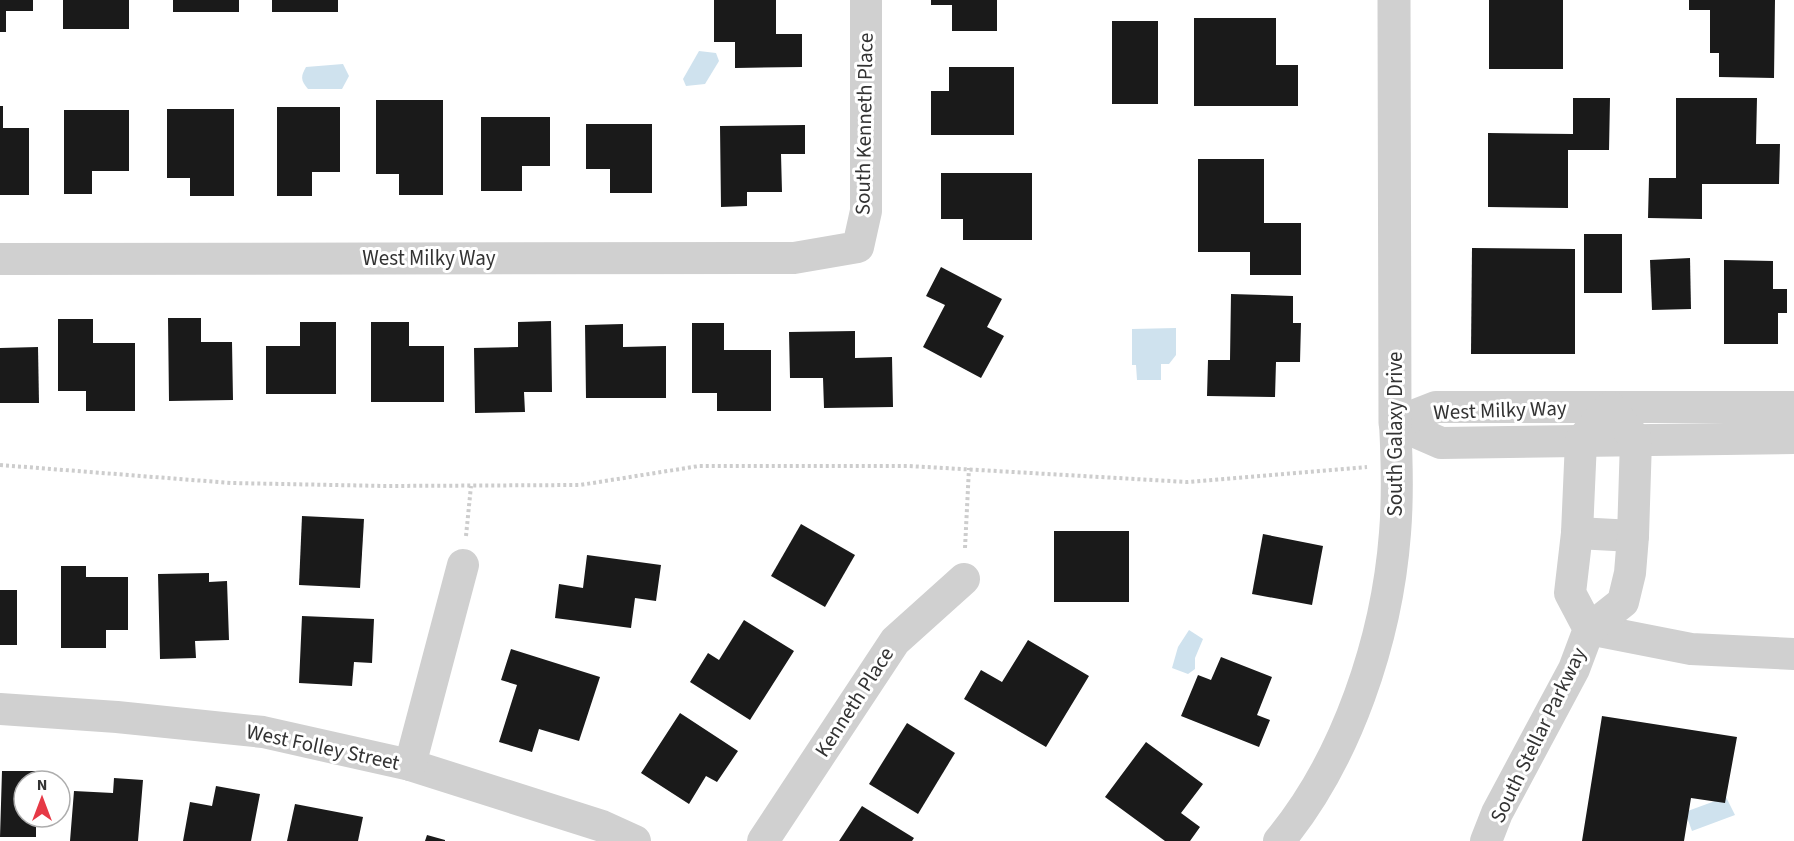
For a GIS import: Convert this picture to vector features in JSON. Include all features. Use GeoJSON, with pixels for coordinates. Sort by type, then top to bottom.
{"type":"FeatureCollection","features":[{"type":"Feature","properties":{"kind":"street","name":"South Kenneth Place"},"geometry":{"type":"LineString","coordinates":[[858,247],[866,211],[866,0]]}},
{"type":"Feature","properties":{"kind":"street","name":"South Galaxy Drive"},"geometry":{"type":"LineString","coordinates":[[1279,841],[1310,800],[1335,757],[1356,704],[1386,602],[1395,533],[1397,460],[1394,0]]}},
{"type":"Feature","properties":{"kind":"street","name":"West Milky Way"},"geometry":{"type":"LineString","coordinates":[[0,259],[794,258],[858,247]]}},
{"type":"Feature","properties":{"kind":"street","name":"West Milky Way"},"geometry":{"type":"LineString","coordinates":[[1395,423],[1436,407],[1794,407]]}},
{"type":"Feature","properties":{"kind":"street"},"geometry":{"type":"LineString","coordinates":[[1581,441],[1610,407],[1636,440]]}},
{"type":"Feature","properties":{"kind":"street","name":"West Milky Way"},"geometry":{"type":"LineString","coordinates":[[1395,423],[1441,443],[1794,438]]}},
{"type":"Feature","properties":{"kind":"street","name":"South Stellar Parkway"},"geometry":{"type":"LineString","coordinates":[[1486,841],[1497,813],[1574,669],[1589,629],[1623,602],[1630,573],[1633,536],[1636,440]]}},
{"type":"Feature","properties":{"kind":"street","name":"South Stellar Parkway"},"geometry":{"type":"LineString","coordinates":[[1581,441],[1577,533],[1570,593],[1589,629]]}},
{"type":"Feature","properties":{"kind":"street"},"geometry":{"type":"LineString","coordinates":[[1577,533],[1633,536]]}},
{"type":"Feature","properties":{"kind":"street"},"geometry":{"type":"LineString","coordinates":[[410,765],[464,565]]}},
{"type":"Feature","properties":{"kind":"street","name":"Kenneth Place"},"geometry":{"type":"LineString","coordinates":[[763,841],[895,641],[964,579]]}},
{"type":"Feature","properties":{"kind":"street"},"geometry":{"type":"LineString","coordinates":[[1589,629],[1691,650],[1794,654]]}},
{"type":"Feature","properties":{"kind":"street","name":"West Folley Street"},"geometry":{"type":"LineString","coordinates":[[0,709],[117,717],[263,732],[410,765],[602,826],[635,841]]}},
{"type":"Feature","properties":{"kind":"path"},"geometry":{"type":"LineString","coordinates":[[0,465],[231,483],[471,486],[580,485],[699,465],[969,468],[1187,482],[1358,469],[1397,460]]}},
{"type":"Feature","properties":{"kind":"path"},"geometry":{"type":"LineString","coordinates":[[964,579],[969,468]]}},
{"type":"Feature","properties":{"kind":"path"},"geometry":{"type":"LineString","coordinates":[[464,565],[471,486]]}},
{"type":"Feature","properties":{"kind":"water"},"geometry":{"type":"Polygon","coordinates":[[[699,51],[716,53],[719,61],[705,84],[686,86],[683,79],[699,51]]]}},
{"type":"Feature","properties":{"kind":"water"},"geometry":{"type":"Polygon","coordinates":[[[343,64],[349,76],[342,89],[308,89],[304,83],[302,76],[306,67],[343,64]]]}},
{"type":"Feature","properties":{"kind":"water"},"geometry":{"type":"Polygon","coordinates":[[[1176,328],[1176,355],[1169,364],[1161,364],[1161,380],[1137,380],[1136,365],[1132,365],[1132,329],[1176,328]]]}},
{"type":"Feature","properties":{"kind":"water"},"geometry":{"type":"Polygon","coordinates":[[[1189,630],[1203,639],[1195,658],[1195,669],[1188,674],[1172,668],[1178,647],[1189,630]]]}},
{"type":"Feature","properties":{"kind":"water"},"geometry":{"type":"Polygon","coordinates":[[[1726,797],[1735,815],[1692,831],[1685,812],[1726,797]]]}},
{"type":"Feature","properties":{"kind":"building"},"geometry":{"type":"Polygon","coordinates":[[[0,0],[33,0],[33,11],[6,11],[6,32],[0,32],[0,0]]]}},
{"type":"Feature","properties":{"kind":"building"},"geometry":{"type":"Polygon","coordinates":[[[63,0],[129,0],[129,29],[63,29],[63,0]]]}},
{"type":"Feature","properties":{"kind":"building"},"geometry":{"type":"Polygon","coordinates":[[[173,0],[239,0],[239,12],[173,12],[173,0]]]}},
{"type":"Feature","properties":{"kind":"building"},"geometry":{"type":"Polygon","coordinates":[[[272,0],[338,0],[338,12],[272,12],[272,0]]]}},
{"type":"Feature","properties":{"kind":"building"},"geometry":{"type":"Polygon","coordinates":[[[714,0],[776,0],[776,34],[802,34],[802,67],[735,68],[735,42],[714,42],[714,0]]]}},
{"type":"Feature","properties":{"kind":"building"},"geometry":{"type":"Polygon","coordinates":[[[931,0],[997,0],[997,31],[952,31],[952,5],[931,5],[931,0]]]}},
{"type":"Feature","properties":{"kind":"building"},"geometry":{"type":"Polygon","coordinates":[[[1489,0],[1563,0],[1563,69],[1489,69],[1489,0]]]}},
{"type":"Feature","properties":{"kind":"building"},"geometry":{"type":"Polygon","coordinates":[[[1689,0],[1775,0],[1774,78],[1719,77],[1719,53],[1710,53],[1710,10],[1689,10],[1689,0]]]}},
{"type":"Feature","properties":{"kind":"building"},"geometry":{"type":"Polygon","coordinates":[[[1194,18],[1276,18],[1276,65],[1298,65],[1298,106],[1194,106],[1194,18]]]}},
{"type":"Feature","properties":{"kind":"building"},"geometry":{"type":"Polygon","coordinates":[[[1112,21],[1158,21],[1158,104],[1112,104],[1112,21]]]}},
{"type":"Feature","properties":{"kind":"building"},"geometry":{"type":"Polygon","coordinates":[[[949,67],[1014,67],[1014,135],[931,135],[931,91],[949,91],[949,67]]]}},
{"type":"Feature","properties":{"kind":"building"},"geometry":{"type":"Polygon","coordinates":[[[1573,98],[1610,98],[1609,150],[1568,150],[1568,208],[1488,207],[1488,133],[1573,134],[1573,98]]]}},
{"type":"Feature","properties":{"kind":"building"},"geometry":{"type":"Polygon","coordinates":[[[1676,98],[1757,98],[1756,144],[1780,144],[1779,184],[1702,184],[1702,219],[1648,218],[1649,178],[1676,178],[1676,98]]]}},
{"type":"Feature","properties":{"kind":"building"},"geometry":{"type":"Polygon","coordinates":[[[376,100],[443,100],[443,195],[399,195],[399,174],[376,174],[376,100]]]}},
{"type":"Feature","properties":{"kind":"building"},"geometry":{"type":"Polygon","coordinates":[[[0,106],[3,106],[3,128],[29,128],[29,195],[0,195],[0,106]]]}},
{"type":"Feature","properties":{"kind":"building"},"geometry":{"type":"Polygon","coordinates":[[[277,107],[340,107],[340,172],[312,172],[312,196],[277,196],[277,107]]]}},
{"type":"Feature","properties":{"kind":"building"},"geometry":{"type":"Polygon","coordinates":[[[167,109],[234,109],[234,196],[190,196],[190,178],[167,178],[167,109]]]}},
{"type":"Feature","properties":{"kind":"building"},"geometry":{"type":"Polygon","coordinates":[[[64,110],[129,110],[129,171],[92,171],[92,194],[64,194],[64,110]]]}},
{"type":"Feature","properties":{"kind":"building"},"geometry":{"type":"Polygon","coordinates":[[[481,117],[550,117],[550,166],[522,166],[522,191],[481,191],[481,117]]]}},
{"type":"Feature","properties":{"kind":"building"},"geometry":{"type":"Polygon","coordinates":[[[586,124],[652,124],[652,193],[610,193],[610,169],[586,169],[586,124]]]}},
{"type":"Feature","properties":{"kind":"building"},"geometry":{"type":"Polygon","coordinates":[[[805,125],[805,154],[781,154],[782,192],[747,192],[747,206],[721,207],[720,126],[805,125]]]}},
{"type":"Feature","properties":{"kind":"building"},"geometry":{"type":"Polygon","coordinates":[[[1198,159],[1264,159],[1264,223],[1301,223],[1301,275],[1250,275],[1250,252],[1198,252],[1198,159]]]}},
{"type":"Feature","properties":{"kind":"building"},"geometry":{"type":"Polygon","coordinates":[[[941,173],[1032,173],[1032,240],[963,240],[963,219],[941,219],[941,173]]]}},
{"type":"Feature","properties":{"kind":"building"},"geometry":{"type":"Polygon","coordinates":[[[1584,234],[1622,234],[1622,293],[1584,293],[1584,234]]]}},
{"type":"Feature","properties":{"kind":"building"},"geometry":{"type":"Polygon","coordinates":[[[1472,248],[1575,249],[1575,354],[1471,354],[1472,248]]]}},
{"type":"Feature","properties":{"kind":"building"},"geometry":{"type":"Polygon","coordinates":[[[1690,258],[1691,309],[1652,310],[1650,260],[1690,258]]]}},
{"type":"Feature","properties":{"kind":"building"},"geometry":{"type":"Polygon","coordinates":[[[1724,260],[1773,261],[1773,289],[1787,289],[1787,313],[1778,313],[1778,344],[1724,344],[1724,260]]]}},
{"type":"Feature","properties":{"kind":"building"},"geometry":{"type":"Polygon","coordinates":[[[941,267],[1002,299],[987,327],[1004,336],[981,378],[923,347],[945,305],[926,296],[941,267]]]}},
{"type":"Feature","properties":{"kind":"building"},"geometry":{"type":"Polygon","coordinates":[[[1231,294],[1293,296],[1293,323],[1301,323],[1300,362],[1276,362],[1275,397],[1207,396],[1208,360],[1230,360],[1231,294]]]}},
{"type":"Feature","properties":{"kind":"building"},"geometry":{"type":"Polygon","coordinates":[[[168,318],[201,318],[201,342],[232,342],[233,400],[169,401],[168,318]]]}},
{"type":"Feature","properties":{"kind":"building"},"geometry":{"type":"Polygon","coordinates":[[[58,319],[93,319],[93,343],[135,343],[135,411],[86,411],[86,391],[58,391],[58,319]]]}},
{"type":"Feature","properties":{"kind":"building"},"geometry":{"type":"Polygon","coordinates":[[[551,321],[552,392],[524,392],[525,412],[475,413],[474,348],[518,347],[518,322],[551,321]]]}},
{"type":"Feature","properties":{"kind":"building"},"geometry":{"type":"Polygon","coordinates":[[[300,322],[336,322],[336,394],[266,394],[266,346],[300,346],[300,322]]]}},
{"type":"Feature","properties":{"kind":"building"},"geometry":{"type":"Polygon","coordinates":[[[371,322],[409,322],[409,346],[444,346],[444,402],[371,402],[371,322]]]}},
{"type":"Feature","properties":{"kind":"building"},"geometry":{"type":"Polygon","coordinates":[[[692,323],[724,323],[724,350],[771,350],[771,411],[717,411],[717,393],[692,393],[692,323]]]}},
{"type":"Feature","properties":{"kind":"building"},"geometry":{"type":"Polygon","coordinates":[[[623,324],[623,347],[666,346],[666,398],[586,398],[585,325],[623,324]]]}},
{"type":"Feature","properties":{"kind":"building"},"geometry":{"type":"Polygon","coordinates":[[[855,331],[855,358],[892,357],[893,407],[824,408],[823,378],[790,378],[789,332],[855,331]]]}},
{"type":"Feature","properties":{"kind":"building"},"geometry":{"type":"Polygon","coordinates":[[[38,347],[39,403],[0,403],[0,348],[38,347]]]}},
{"type":"Feature","properties":{"kind":"building"},"geometry":{"type":"Polygon","coordinates":[[[302,516],[364,519],[360,588],[299,585],[302,516]]]}},
{"type":"Feature","properties":{"kind":"building"},"geometry":{"type":"Polygon","coordinates":[[[801,524],[855,555],[825,607],[771,576],[801,524]]]}},
{"type":"Feature","properties":{"kind":"building"},"geometry":{"type":"Polygon","coordinates":[[[1054,531],[1129,531],[1129,602],[1054,602],[1054,531]]]}},
{"type":"Feature","properties":{"kind":"building"},"geometry":{"type":"Polygon","coordinates":[[[1263,534],[1323,546],[1312,605],[1252,594],[1263,534]]]}},
{"type":"Feature","properties":{"kind":"building"},"geometry":{"type":"Polygon","coordinates":[[[587,555],[661,565],[656,601],[635,598],[631,628],[555,618],[559,584],[583,588],[587,555]]]}},
{"type":"Feature","properties":{"kind":"building"},"geometry":{"type":"Polygon","coordinates":[[[61,566],[86,566],[86,577],[128,577],[128,630],[106,630],[106,648],[61,648],[61,566]]]}},
{"type":"Feature","properties":{"kind":"building"},"geometry":{"type":"Polygon","coordinates":[[[209,573],[209,582],[227,581],[229,640],[195,641],[196,658],[160,659],[158,574],[209,573]]]}},
{"type":"Feature","properties":{"kind":"building"},"geometry":{"type":"Polygon","coordinates":[[[0,590],[17,590],[17,645],[0,645],[0,590]]]}},
{"type":"Feature","properties":{"kind":"building"},"geometry":{"type":"Polygon","coordinates":[[[302,616],[374,619],[372,663],[354,662],[352,686],[299,683],[302,616]]]}},
{"type":"Feature","properties":{"kind":"building"},"geometry":{"type":"Polygon","coordinates":[[[744,620],[794,651],[750,720],[690,682],[708,653],[719,660],[744,620]]]}},
{"type":"Feature","properties":{"kind":"building"},"geometry":{"type":"Polygon","coordinates":[[[1028,640],[1089,676],[1046,747],[964,699],[981,670],[1002,682],[1028,640]]]}},
{"type":"Feature","properties":{"kind":"building"},"geometry":{"type":"Polygon","coordinates":[[[511,649],[600,677],[579,741],[539,729],[532,752],[499,742],[517,685],[501,680],[511,649]]]}},
{"type":"Feature","properties":{"kind":"building"},"geometry":{"type":"Polygon","coordinates":[[[1221,657],[1272,677],[1257,715],[1270,720],[1259,747],[1181,716],[1198,675],[1211,680],[1221,657]]]}},
{"type":"Feature","properties":{"kind":"building"},"geometry":{"type":"Polygon","coordinates":[[[680,713],[738,751],[717,782],[706,776],[689,804],[641,773],[680,713]]]}},
{"type":"Feature","properties":{"kind":"building"},"geometry":{"type":"Polygon","coordinates":[[[1602,716],[1737,737],[1725,803],[1691,798],[1684,841],[1582,841],[1602,716]]]}},
{"type":"Feature","properties":{"kind":"building"},"geometry":{"type":"Polygon","coordinates":[[[907,723],[955,753],[918,814],[869,784],[907,723]]]}},
{"type":"Feature","properties":{"kind":"building"},"geometry":{"type":"Polygon","coordinates":[[[1146,742],[1203,784],[1181,813],[1200,827],[1190,841],[1165,841],[1105,797],[1146,742]]]}},
{"type":"Feature","properties":{"kind":"building"},"geometry":{"type":"Polygon","coordinates":[[[2,771],[12,771],[12,829],[36,829],[36,837],[0,837],[2,771]]]}},
{"type":"Feature","properties":{"kind":"building"},"geometry":{"type":"Polygon","coordinates":[[[114,778],[143,780],[138,841],[70,841],[74,791],[113,793],[114,778]]]}},
{"type":"Feature","properties":{"kind":"building"},"geometry":{"type":"Polygon","coordinates":[[[216,786],[260,794],[251,841],[183,841],[190,802],[212,806],[216,786]]]}},
{"type":"Feature","properties":{"kind":"building"},"geometry":{"type":"Polygon","coordinates":[[[295,804],[363,817],[358,841],[287,841],[295,804]]]}},
{"type":"Feature","properties":{"kind":"building"},"geometry":{"type":"Polygon","coordinates":[[[862,806],[914,838],[912,841],[839,841],[862,806]]]}},
{"type":"Feature","properties":{"kind":"building"},"geometry":{"type":"Polygon","coordinates":[[[427,835],[445,840],[445,841],[425,841],[427,835]]]}}]}
